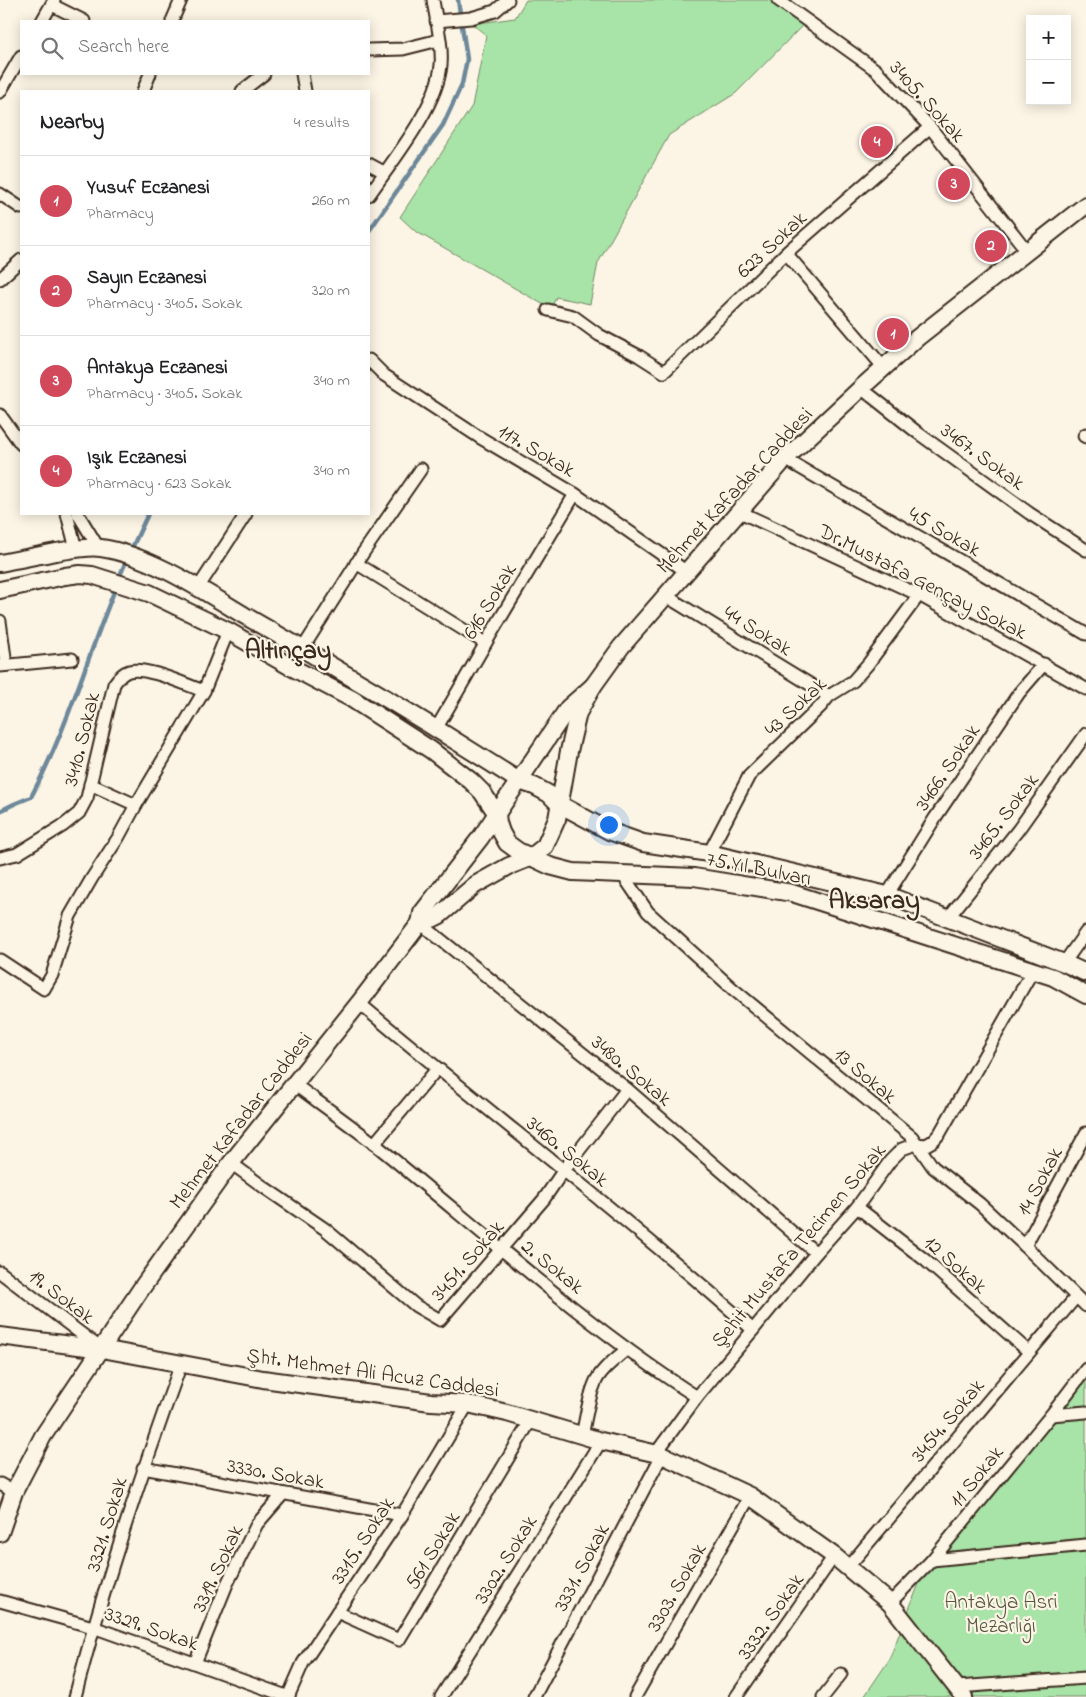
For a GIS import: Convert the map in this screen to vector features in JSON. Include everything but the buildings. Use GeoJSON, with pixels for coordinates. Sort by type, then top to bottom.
{"type":"FeatureCollection","features":[{"type":"Feature","properties":{"kind":"main road","name":"Mehmet Kafadar Caddesi"},"geometry":{"type":"LineString","coordinates":[[420,923],[432,920],[484,880],[509,866],[530,858],[544,846],[557,819],[578,713],[593,686],[621,647],[785,459],[917,338],[1086,205]]}},
{"type":"Feature","properties":{"kind":"main road"},"geometry":{"type":"LineString","coordinates":[[0,562],[76,549],[104,548],[159,567],[364,684],[519,781],[549,794],[559,804]]}},
{"type":"Feature","properties":{"kind":"main road"},"geometry":{"type":"LineString","coordinates":[[0,590],[80,574],[98,577],[150,593],[228,631],[352,699],[431,750],[482,792],[497,814],[501,832],[507,843],[530,858]]}},
{"type":"Feature","properties":{"kind":"main road","name":"Mehmet Kafadar Caddesi"},"geometry":{"type":"LineString","coordinates":[[0,1533],[7,1488],[141,1289],[231,1163],[420,923],[422,913],[428,904],[481,837],[568,708],[593,686]]}},
{"type":"Feature","properties":{"kind":"main road","name":"75.Yıl Bulvarı"},"geometry":{"type":"LineString","coordinates":[[559,804],[609,831],[643,843],[709,853],[888,895],[1064,962],[1086,973]]}},
{"type":"Feature","properties":{"kind":"main road","name":"75.Yıl Bulvarı"},"geometry":{"type":"LineString","coordinates":[[530,858],[573,872],[694,877],[792,893],[1053,977],[1086,995]]}},
{"type":"Feature","properties":{"kind":"main road","name":"Şht. Mehmet Ali Acuz Caddesi"},"geometry":{"type":"LineString","coordinates":[[0,1336],[102,1349],[263,1378],[431,1402],[468,1404],[507,1412],[601,1442],[659,1454],[750,1496],[848,1567],[890,1603],[960,1692]]}},
{"type":"Feature","properties":{"kind":"street"},"geometry":{"type":"LineString","coordinates":[[172,20],[180,0]]}},
{"type":"Feature","properties":{"kind":"street"},"geometry":{"type":"LineString","coordinates":[[370,193],[414,130],[438,83],[441,63],[433,0]]}},
{"type":"Feature","properties":{"kind":"street"},"geometry":{"type":"LineString","coordinates":[[436,21],[471,18],[496,11],[508,0]]}},
{"type":"Feature","properties":{"kind":"street","name":"3405. Sokak"},"geometry":{"type":"LineString","coordinates":[[778,0],[876,70],[930,127],[1027,251]]}},
{"type":"Feature","properties":{"kind":"street"},"geometry":{"type":"LineString","coordinates":[[43,20],[53,2],[82,20]]}},
{"type":"Feature","properties":{"kind":"street"},"geometry":{"type":"LineString","coordinates":[[370,50],[403,49],[439,40]]}},
{"type":"Feature","properties":{"kind":"street"},"geometry":{"type":"LineString","coordinates":[[0,92],[20,58]]}},
{"type":"Feature","properties":{"kind":"street"},"geometry":{"type":"LineString","coordinates":[[143,90],[150,75]]}},
{"type":"Feature","properties":{"kind":"street"},"geometry":{"type":"LineString","coordinates":[[243,90],[263,75]]}},
{"type":"Feature","properties":{"kind":"street"},"geometry":{"type":"LineString","coordinates":[[302,75],[304,90]]}},
{"type":"Feature","properties":{"kind":"street","name":"623 Sokak"},"geometry":{"type":"LineString","coordinates":[[548,310],[574,316],[599,334],[664,372],[786,253],[930,127]]}},
{"type":"Feature","properties":{"kind":"street"},"geometry":{"type":"LineString","coordinates":[[370,165],[384,172]]}},
{"type":"Feature","properties":{"kind":"street"},"geometry":{"type":"LineString","coordinates":[[0,194],[20,207]]}},
{"type":"Feature","properties":{"kind":"street"},"geometry":{"type":"LineString","coordinates":[[786,253],[884,368]]}},
{"type":"Feature","properties":{"kind":"street"},"geometry":{"type":"LineString","coordinates":[[0,279],[20,261]]}},
{"type":"Feature","properties":{"kind":"street","name":"117. Sokak"},"geometry":{"type":"LineString","coordinates":[[370,361],[384,375],[479,437],[575,494],[687,572]]}},
{"type":"Feature","properties":{"kind":"street","name":"3467. Sokak"},"geometry":{"type":"LineString","coordinates":[[861,388],[1029,513],[1086,550]]}},
{"type":"Feature","properties":{"kind":"street"},"geometry":{"type":"LineString","coordinates":[[0,415],[20,443]]}},
{"type":"Feature","properties":{"kind":"street","name":"45 Sokak"},"geometry":{"type":"LineString","coordinates":[[785,459],[1086,634]]}},
{"type":"Feature","properties":{"kind":"street"},"geometry":{"type":"LineString","coordinates":[[303,648],[356,563],[421,468]]}},
{"type":"Feature","properties":{"kind":"street","name":"616 Sokak"},"geometry":{"type":"LineString","coordinates":[[436,729],[485,643],[575,494]]}},
{"type":"Feature","properties":{"kind":"street","name":"Dr.Mustafa Gençay Sokak"},"geometry":{"type":"LineString","coordinates":[[740,512],[919,595],[1086,689]]}},
{"type":"Feature","properties":{"kind":"street"},"geometry":{"type":"LineString","coordinates":[[67,515],[76,549]]}},
{"type":"Feature","properties":{"kind":"street"},"geometry":{"type":"LineString","coordinates":[[79,515],[104,548]]}},
{"type":"Feature","properties":{"kind":"street"},"geometry":{"type":"LineString","coordinates":[[198,588],[245,515]]}},
{"type":"Feature","properties":{"kind":"street"},"geometry":{"type":"LineString","coordinates":[[356,563],[485,643]]}},
{"type":"Feature","properties":{"kind":"street","name":"43 Sokak"},"geometry":{"type":"LineString","coordinates":[[709,853],[749,776],[829,696],[853,681],[868,664],[919,595]]}},
{"type":"Feature","properties":{"kind":"street","name":"44 Sokak"},"geometry":{"type":"LineString","coordinates":[[666,596],[829,696]]}},
{"type":"Feature","properties":{"kind":"street"},"geometry":{"type":"LineString","coordinates":[[0,621],[3,666],[72,659]]}},
{"type":"Feature","properties":{"kind":"street"},"geometry":{"type":"LineString","coordinates":[[0,960],[44,989],[52,975],[70,916],[204,691],[228,631]]}},
{"type":"Feature","properties":{"kind":"street","name":"3466. Sokak"},"geometry":{"type":"LineString","coordinates":[[888,895],[935,818],[1014,701],[1044,664]]}},
{"type":"Feature","properties":{"kind":"street","name":"3410. Sokak"},"geometry":{"type":"LineString","coordinates":[[0,858],[16,854],[64,825],[79,813],[87,798],[114,684],[121,675],[129,671],[147,671],[204,691]]}},
{"type":"Feature","properties":{"kind":"street","name":"3465. Sokak"},"geometry":{"type":"LineString","coordinates":[[948,918],[1018,830],[1086,734]]}},
{"type":"Feature","properties":{"kind":"street"},"geometry":{"type":"LineString","coordinates":[[90,784],[136,804]]}},
{"type":"Feature","properties":{"kind":"street","name":"13 Sokak"},"geometry":{"type":"LineString","coordinates":[[622,874],[648,912],[734,989],[912,1138],[933,1167],[980,1204],[1086,1306]]}},
{"type":"Feature","properties":{"kind":"street","name":"3480. Sokak"},"geometry":{"type":"LineString","coordinates":[[420,923],[627,1089],[816,1253]]}},
{"type":"Feature","properties":{"kind":"street"},"geometry":{"type":"LineString","coordinates":[[1064,962],[1086,932]]}},
{"type":"Feature","properties":{"kind":"street","name":"Şehit Mustafa Tecimen Sokak"},"geometry":{"type":"LineString","coordinates":[[659,1454],[697,1397],[816,1253],[857,1207],[890,1161],[902,1149],[916,1144],[926,1144],[933,1141],[940,1133],[1032,970]]}},
{"type":"Feature","properties":{"kind":"street","name":"3460. Sokak"},"geometry":{"type":"LineString","coordinates":[[358,1003],[688,1272],[752,1330]]}},
{"type":"Feature","properties":{"kind":"street"},"geometry":{"type":"LineString","coordinates":[[374,1144],[437,1069]]}},
{"type":"Feature","properties":{"kind":"street","name":"2. Sokak"},"geometry":{"type":"LineString","coordinates":[[294,1084],[374,1144],[501,1249],[627,1349],[697,1397]]}},
{"type":"Feature","properties":{"kind":"street","name":"3451. Sokak"},"geometry":{"type":"LineString","coordinates":[[231,1163],[325,1229],[416,1306],[440,1320],[544,1199],[563,1171],[627,1089]]}},
{"type":"Feature","properties":{"kind":"street","name":"14 Sokak"},"geometry":{"type":"LineString","coordinates":[[1025,1246],[1086,1133]]}},
{"type":"Feature","properties":{"kind":"street","name":"12 Sokak"},"geometry":{"type":"LineString","coordinates":[[857,1207],[925,1260],[1029,1352]]}},
{"type":"Feature","properties":{"kind":"street","name":"19. Sokak"},"geometry":{"type":"LineString","coordinates":[[0,1272],[102,1349]]}},
{"type":"Feature","properties":{"kind":"street","name":"3454. Sokak"},"geometry":{"type":"LineString","coordinates":[[848,1567],[1076,1297]]}},
{"type":"Feature","properties":{"kind":"street"},"geometry":{"type":"LineString","coordinates":[[582,1436],[595,1382],[605,1369],[627,1349]]}},
{"type":"Feature","properties":{"kind":"street","name":"3321. Sokak"},"geometry":{"type":"LineString","coordinates":[[75,1697],[93,1627],[143,1468],[181,1364]]}},
{"type":"Feature","properties":{"kind":"street","name":"11 Sokak"},"geometry":{"type":"LineString","coordinates":[[890,1603],[932,1560],[1051,1415],[1086,1369]]}},
{"type":"Feature","properties":{"kind":"street","name":"3315. Sokak"},"geometry":{"type":"LineString","coordinates":[[289,1697],[303,1663],[402,1515],[468,1404]]}},
{"type":"Feature","properties":{"kind":"street"},"geometry":{"type":"LineString","coordinates":[[1051,1415],[1086,1412]]}},
{"type":"Feature","properties":{"kind":"street","name":"561 Sokak"},"geometry":{"type":"LineString","coordinates":[[337,1612],[399,1640],[531,1420]]}},
{"type":"Feature","properties":{"kind":"street","name":"3302. Sokak"},"geometry":{"type":"LineString","coordinates":[[442,1697],[601,1442]]}},
{"type":"Feature","properties":{"kind":"street","name":"3331. Sokak"},"geometry":{"type":"LineString","coordinates":[[534,1697],[659,1454]]}},
{"type":"Feature","properties":{"kind":"street","name":"3330. Sokak"},"geometry":{"type":"LineString","coordinates":[[143,1468],[402,1515]]}},
{"type":"Feature","properties":{"kind":"street","name":"3319. Sokak"},"geometry":{"type":"LineString","coordinates":[[196,1663],[227,1584],[257,1524],[283,1494]]}},
{"type":"Feature","properties":{"kind":"street","name":"3303. Sokak"},"geometry":{"type":"LineString","coordinates":[[635,1697],[750,1496]]}},
{"type":"Feature","properties":{"kind":"street"},"geometry":{"type":"LineString","coordinates":[[932,1560],[1086,1546]]}},
{"type":"Feature","properties":{"kind":"street","name":"3332. Sokak"},"geometry":{"type":"LineString","coordinates":[[736,1697],[834,1556]]}},
{"type":"Feature","properties":{"kind":"street","name":"3329. Sokak"},"geometry":{"type":"LineString","coordinates":[[0,1601],[93,1627],[289,1697]]}},
{"type":"Feature","properties":{"kind":"street"},"geometry":{"type":"LineString","coordinates":[[823,1697],[841,1674]]}},
{"type":"Feature","properties":{"kind":"street"},"geometry":{"type":"LineString","coordinates":[[960,1692],[1086,1678]]}},
{"type":"Feature","properties":{"kind":"green space"},"geometry":{"type":"Polygon","coordinates":[[[526,0],[769,0],[803,25],[736,93],[669,135],[598,263],[590,304],[556,297],[551,309],[415,231],[400,217],[472,106],[486,35],[472,24],[515,18],[526,0]]]}},
{"type":"Feature","properties":{"kind":"green space","name":"Antakya Asri Mezarlığı"},"geometry":{"type":"Polygon","coordinates":[[[1086,1369],[1086,1697],[864,1697],[889,1660],[920,1581],[1086,1369]]]}},
{"type":"Feature","properties":{"kind":"waterway"},"geometry":{"type":"LineString","coordinates":[[370,230],[443,125],[462,84],[467,59],[458,0]]}},
{"type":"Feature","properties":{"kind":"waterway"},"geometry":{"type":"LineString","coordinates":[[130,552],[148,515]]}},
{"type":"Feature","properties":{"kind":"waterway"},"geometry":{"type":"LineString","coordinates":[[118,580],[127,559]]}},
{"type":"Feature","properties":{"kind":"waterway"},"geometry":{"type":"LineString","coordinates":[[0,811],[31,797],[44,772],[66,720],[116,587]]}},
{"type":"Feature","properties":{"kind":"place","name":"Işık Eczanesi"},"geometry":{"type":"Point","coordinates":[877,142]}},
{"type":"Feature","properties":{"kind":"place","name":"Antakya Eczanesi"},"geometry":{"type":"Point","coordinates":[954,184]}},
{"type":"Feature","properties":{"kind":"place","name":"Sayın Eczanesi"},"geometry":{"type":"Point","coordinates":[991,246]}},
{"type":"Feature","properties":{"kind":"place","name":"Yusuf Eczanesi"},"geometry":{"type":"Point","coordinates":[893,334]}},
{"type":"Feature","properties":{"kind":"district","name":"Altınçay"},"geometry":{"type":"Point","coordinates":[288,649]}},
{"type":"Feature","properties":{"kind":"district","name":"Aksaray"},"geometry":{"type":"Point","coordinates":[874,899]}}]}
